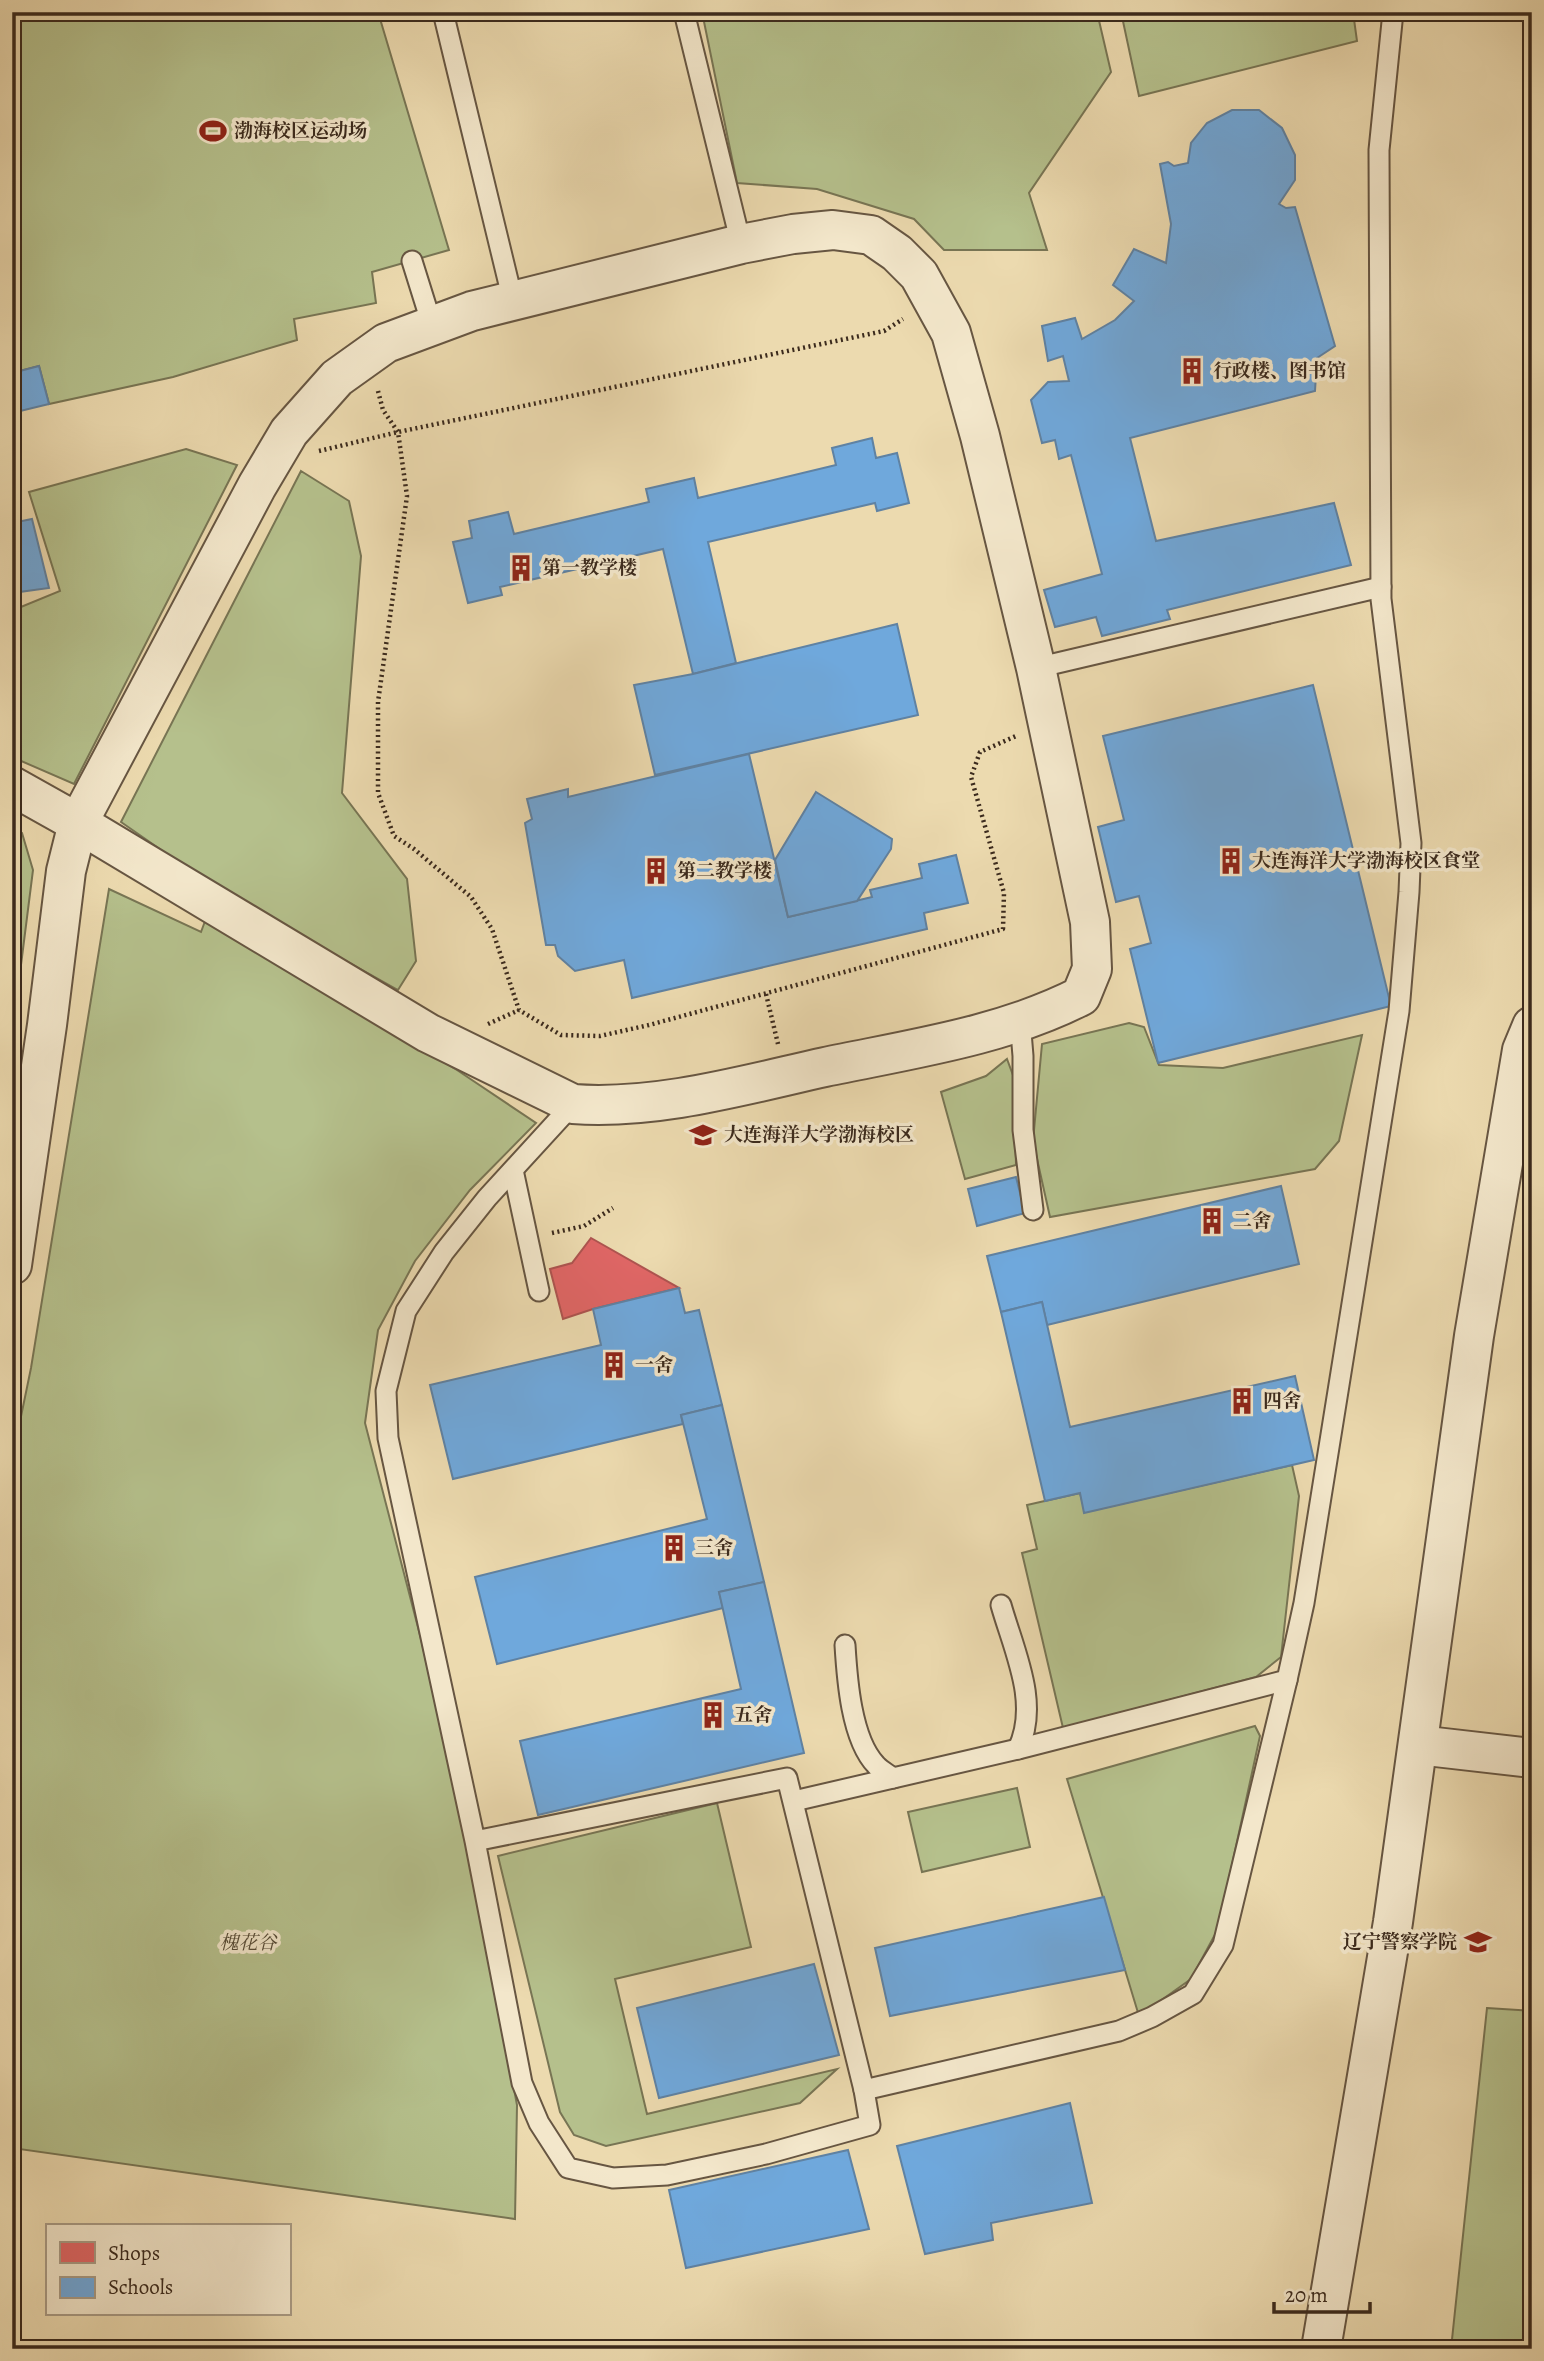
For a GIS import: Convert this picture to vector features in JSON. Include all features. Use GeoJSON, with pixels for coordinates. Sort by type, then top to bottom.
{"type":"FeatureCollection","features":[{"type":"Feature","properties":{"kind":"street"},"geometry":{"type":"LineString","coordinates":[[12,786],[78,823],[428,1033],[573,1104],[597,1106],[696,1096],[951,1041],[1052,1011],[1081,996],[1092,969],[1090,922],[1049,727],[976,423],[951,333],[919,275],[897,253],[871,235],[832,230],[741,244],[472,311],[386,343],[337,378],[289,432],[78,823],[66,871],[12,1265]]}},
{"type":"Feature","properties":{"kind":"street"},"geometry":{"type":"LineString","coordinates":[[1321,2349],[1394,1922],[1474,1336],[1522,1050],[1532,1026]]}},
{"type":"Feature","properties":{"kind":"street"},"geometry":{"type":"LineString","coordinates":[[1418,1745],[1532,1758]]}},
{"type":"Feature","properties":{"kind":"lane"},"geometry":{"type":"LineString","coordinates":[[443,12],[513,301]]}},
{"type":"Feature","properties":{"kind":"lane"},"geometry":{"type":"LineString","coordinates":[[684,12],[741,244]]}},
{"type":"Feature","properties":{"kind":"lane"},"geometry":{"type":"LineString","coordinates":[[864,2090],[1119,2031],[1152,2018],[1193,1994],[1223,1945],[1287,1680],[1306,1589],[1399,1011],[1411,843],[1381,587],[1379,150],[1393,12]]}},
{"type":"Feature","properties":{"kind":"lane"},"geometry":{"type":"LineString","coordinates":[[412,261],[432,325]]}},
{"type":"Feature","properties":{"kind":"lane"},"geometry":{"type":"LineString","coordinates":[[1036,668],[1381,587]]}},
{"type":"Feature","properties":{"kind":"lane"},"geometry":{"type":"LineString","coordinates":[[1020,1020],[1023,1130],[1033,1210]]}},
{"type":"Feature","properties":{"kind":"lane"},"geometry":{"type":"LineString","coordinates":[[475,1841],[787,1778],[870,2124],[766,2154],[667,2175],[613,2178],[568,2168],[538,2123],[522,2083],[475,1841],[388,1438],[386,1391],[406,1311],[444,1252],[573,1104]]}},
{"type":"Feature","properties":{"kind":"lane"},"geometry":{"type":"LineString","coordinates":[[513,1170],[538,1291]]}},
{"type":"Feature","properties":{"kind":"lane"},"geometry":{"type":"LineString","coordinates":[[1000,1605],[1026,1691],[1028,1708],[1025,1734],[1018,1749]]}},
{"type":"Feature","properties":{"kind":"lane"},"geometry":{"type":"LineString","coordinates":[[845,1645],[852,1707],[862,1743],[875,1765],[893,1778]]}},
{"type":"Feature","properties":{"kind":"lane"},"geometry":{"type":"LineString","coordinates":[[794,1801],[1018,1749],[1287,1680]]}},
{"type":"Feature","properties":{"kind":"path"},"geometry":{"type":"LineString","coordinates":[[271,463],[398,432],[884,331],[932,299]]}},
{"type":"Feature","properties":{"kind":"path"},"geometry":{"type":"LineString","coordinates":[[386,343],[375,378],[383,410],[398,432],[407,496],[378,702],[378,793],[394,836],[414,849],[471,897],[492,929],[519,1010],[561,1035],[600,1036],[1003,929],[1004,893],[971,776],[980,752],[1010,737],[1049,727]]}},
{"type":"Feature","properties":{"kind":"path"},"geometry":{"type":"LineString","coordinates":[[766,994],[786,1076]]}},
{"type":"Feature","properties":{"kind":"path"},"geometry":{"type":"LineString","coordinates":[[528,1239],[584,1226],[612,1208]]}},
{"type":"Feature","properties":{"kind":"green space","name":"渤海校区运动场"},"geometry":{"type":"Polygon","coordinates":[[[12,12],[378,12],[449,250],[372,272],[376,303],[294,319],[297,340],[173,377],[49,404],[39,366],[12,373],[12,12]]]}},
{"type":"Feature","properties":{"kind":"green space"},"geometry":{"type":"Polygon","coordinates":[[[702,12],[1097,12],[1111,72],[1029,193],[1047,250],[944,250],[914,219],[817,189],[737,183],[702,12]]]}},
{"type":"Feature","properties":{"kind":"green space"},"geometry":{"type":"Polygon","coordinates":[[[1121,12],[1353,12],[1357,41],[1139,96],[1121,12]]]}},
{"type":"Feature","properties":{"kind":"green space"},"geometry":{"type":"Polygon","coordinates":[[[186,449],[237,465],[74,784],[12,757],[12,662],[16,609],[60,591],[29,492],[186,449]]]}},
{"type":"Feature","properties":{"kind":"green space","name":"槐花谷"},"geometry":{"type":"Polygon","coordinates":[[[301,471],[349,501],[361,556],[342,793],[407,879],[416,961],[398,990],[319,946],[316,988],[457,1070],[536,1123],[470,1190],[415,1261],[378,1330],[365,1423],[421,1639],[474,1875],[517,2105],[515,2219],[12,2148],[12,1460],[31,1368],[109,889],[201,932],[217,889],[121,822],[301,471]]]}},
{"type":"Feature","properties":{"kind":"green space"},"geometry":{"type":"Polygon","coordinates":[[[12,829],[22,833],[33,870],[12,1036],[12,829]]]}},
{"type":"Feature","properties":{"kind":"green space"},"geometry":{"type":"Polygon","coordinates":[[[1129,1023],[1144,1027],[1159,1065],[1223,1068],[1362,1035],[1339,1141],[1315,1169],[1050,1217],[1033,1141],[1042,1044],[1129,1023]]]}},
{"type":"Feature","properties":{"kind":"green space"},"geometry":{"type":"Polygon","coordinates":[[[1007,1059],[1014,1078],[1016,1165],[965,1179],[941,1092],[986,1076],[1007,1059]]]}},
{"type":"Feature","properties":{"kind":"green space"},"geometry":{"type":"Polygon","coordinates":[[[1292,1465],[1299,1496],[1281,1657],[1256,1677],[1063,1728],[1022,1553],[1037,1549],[1027,1505],[1080,1493],[1085,1512],[1292,1465]]]}},
{"type":"Feature","properties":{"kind":"green space"},"geometry":{"type":"Polygon","coordinates":[[[1255,1726],[1260,1736],[1218,1929],[1191,1979],[1139,2016],[1067,1779],[1255,1726]]]}},
{"type":"Feature","properties":{"kind":"green space"},"geometry":{"type":"Polygon","coordinates":[[[1017,1788],[1030,1847],[922,1872],[908,1812],[1017,1788]]]}},
{"type":"Feature","properties":{"kind":"green space"},"geometry":{"type":"Polygon","coordinates":[[[717,1803],[751,1947],[615,1979],[647,2114],[837,2069],[800,2103],[606,2146],[574,2135],[560,2112],[498,1856],[717,1803]]]}},
{"type":"Feature","properties":{"kind":"green space"},"geometry":{"type":"Polygon","coordinates":[[[1487,2008],[1532,2011],[1532,2349],[1451,2349],[1487,2008]]]}},
{"type":"Feature","properties":{"kind":"building: Shops"},"geometry":{"type":"Polygon","coordinates":[[[591,1238],[679,1288],[563,1319],[550,1269],[572,1263],[591,1238]]]}},
{"type":"Feature","properties":{"kind":"building: Schools","name":"行政楼、图书馆"},"geometry":{"type":"Polygon","coordinates":[[[1232,110],[1259,110],[1282,128],[1295,155],[1295,180],[1279,204],[1286,208],[1295,207],[1335,346],[1317,358],[1315,391],[1130,438],[1156,541],[1334,503],[1351,565],[1167,610],[1170,619],[1102,636],[1096,617],[1055,627],[1044,590],[1102,574],[1071,455],[1059,459],[1055,440],[1042,443],[1031,400],[1048,382],[1069,381],[1063,356],[1048,361],[1042,326],[1075,318],[1082,339],[1115,320],[1134,301],[1113,285],[1134,249],[1166,263],[1171,224],[1160,164],[1168,162],[1174,166],[1188,163],[1191,143],[1207,123],[1232,110]]]}},
{"type":"Feature","properties":{"kind":"building: Schools"},"geometry":{"type":"Polygon","coordinates":[[[39,366],[49,404],[12,413],[12,373],[39,366]]]}},
{"type":"Feature","properties":{"kind":"building: Schools","name":"第一教学楼"},"geometry":{"type":"Polygon","coordinates":[[[872,438],[876,458],[897,453],[909,503],[877,511],[875,503],[708,542],[736,663],[693,674],[663,549],[500,587],[502,595],[468,603],[453,542],[472,538],[469,521],[508,512],[514,534],[649,502],[646,489],[694,478],[698,498],[836,465],[832,448],[872,438]]]}},
{"type":"Feature","properties":{"kind":"building: Schools"},"geometry":{"type":"Polygon","coordinates":[[[32,519],[49,588],[12,593],[12,523],[32,519]]]}},
{"type":"Feature","properties":{"kind":"building: Schools"},"geometry":{"type":"Polygon","coordinates":[[[897,624],[918,715],[655,775],[634,685],[693,674],[897,624]]]}},
{"type":"Feature","properties":{"kind":"building: Schools","name":"大连海洋大学渤海校区食堂"},"geometry":{"type":"Polygon","coordinates":[[[1313,685],[1391,1006],[1158,1063],[1130,949],[1151,943],[1139,896],[1116,902],[1098,827],[1124,820],[1103,736],[1313,685]]]}},
{"type":"Feature","properties":{"kind":"building: Schools","name":"第二教学楼"},"geometry":{"type":"Polygon","coordinates":[[[749,754],[788,917],[872,897],[870,890],[922,878],[919,864],[956,855],[968,903],[924,913],[927,929],[632,998],[624,960],[575,971],[558,956],[555,945],[546,945],[525,823],[532,819],[527,799],[568,789],[568,797],[749,754]]]}},
{"type":"Feature","properties":{"kind":"building: Schools"},"geometry":{"type":"Polygon","coordinates":[[[816,792],[892,839],[891,849],[857,901],[788,917],[775,860],[816,792]]]}},
{"type":"Feature","properties":{"kind":"building: Schools"},"geometry":{"type":"Polygon","coordinates":[[[1016,1177],[1025,1213],[977,1226],[968,1189],[1016,1177]]]}},
{"type":"Feature","properties":{"kind":"building: Schools","name":"二舍"},"geometry":{"type":"Polygon","coordinates":[[[1281,1186],[1299,1264],[1047,1325],[1042,1302],[1001,1312],[987,1256],[1281,1186]]]}},
{"type":"Feature","properties":{"kind":"building: Schools","name":"一舍"},"geometry":{"type":"Polygon","coordinates":[[[679,1288],[685,1313],[699,1310],[722,1405],[681,1415],[683,1424],[453,1479],[430,1385],[601,1345],[593,1309],[679,1288]]]}},
{"type":"Feature","properties":{"kind":"building: Schools","name":"四舍"},"geometry":{"type":"Polygon","coordinates":[[[1042,1302],[1070,1427],[1295,1376],[1314,1460],[1084,1513],[1080,1493],[1045,1501],[1001,1312],[1042,1302]]]}},
{"type":"Feature","properties":{"kind":"building: Schools","name":"三舍"},"geometry":{"type":"Polygon","coordinates":[[[722,1405],[764,1582],[719,1592],[723,1608],[497,1664],[475,1577],[707,1519],[681,1415],[722,1405]]]}},
{"type":"Feature","properties":{"kind":"building: Schools","name":"五舍"},"geometry":{"type":"Polygon","coordinates":[[[764,1582],[804,1753],[538,1815],[520,1741],[741,1689],[719,1592],[764,1582]]]}},
{"type":"Feature","properties":{"kind":"building: Schools"},"geometry":{"type":"Polygon","coordinates":[[[1104,1897],[1125,1970],[890,2016],[875,1948],[1104,1897]]]}},
{"type":"Feature","properties":{"kind":"building: Schools"},"geometry":{"type":"Polygon","coordinates":[[[814,1964],[839,2055],[659,2098],[637,2008],[814,1964]]]}},
{"type":"Feature","properties":{"kind":"building: Schools"},"geometry":{"type":"Polygon","coordinates":[[[1070,2103],[1092,2203],[991,2223],[993,2240],[925,2254],[897,2146],[1070,2103]]]}},
{"type":"Feature","properties":{"kind":"building: Schools"},"geometry":{"type":"Polygon","coordinates":[[[848,2150],[869,2229],[686,2268],[669,2190],[848,2150]]]}},
{"type":"Feature","properties":{"kind":"place","name":"渤海校区运动场"},"geometry":{"type":"Point","coordinates":[213,131]}},
{"type":"Feature","properties":{"kind":"place","name":"行政楼、图书馆"},"geometry":{"type":"Point","coordinates":[1192,371]}},
{"type":"Feature","properties":{"kind":"place","name":"第一教学楼"},"geometry":{"type":"Point","coordinates":[521,568]}},
{"type":"Feature","properties":{"kind":"place","name":"大连海洋大学渤海校区食堂"},"geometry":{"type":"Point","coordinates":[1231,861]}},
{"type":"Feature","properties":{"kind":"place","name":"第二教学楼"},"geometry":{"type":"Point","coordinates":[656,871]}},
{"type":"Feature","properties":{"kind":"place","name":"大连海洋大学渤海校区"},"geometry":{"type":"Point","coordinates":[703,1135]}},
{"type":"Feature","properties":{"kind":"place","name":"二舍"},"geometry":{"type":"Point","coordinates":[1212,1221]}},
{"type":"Feature","properties":{"kind":"place","name":"一舍"},"geometry":{"type":"Point","coordinates":[614,1365]}},
{"type":"Feature","properties":{"kind":"place","name":"四舍"},"geometry":{"type":"Point","coordinates":[1242,1401]}},
{"type":"Feature","properties":{"kind":"place","name":"三舍"},"geometry":{"type":"Point","coordinates":[674,1548]}},
{"type":"Feature","properties":{"kind":"place","name":"五舍"},"geometry":{"type":"Point","coordinates":[713,1715]}},
{"type":"Feature","properties":{"kind":"place","name":"辽宁警察学院"},"geometry":{"type":"Point","coordinates":[1478,1942]}}]}
